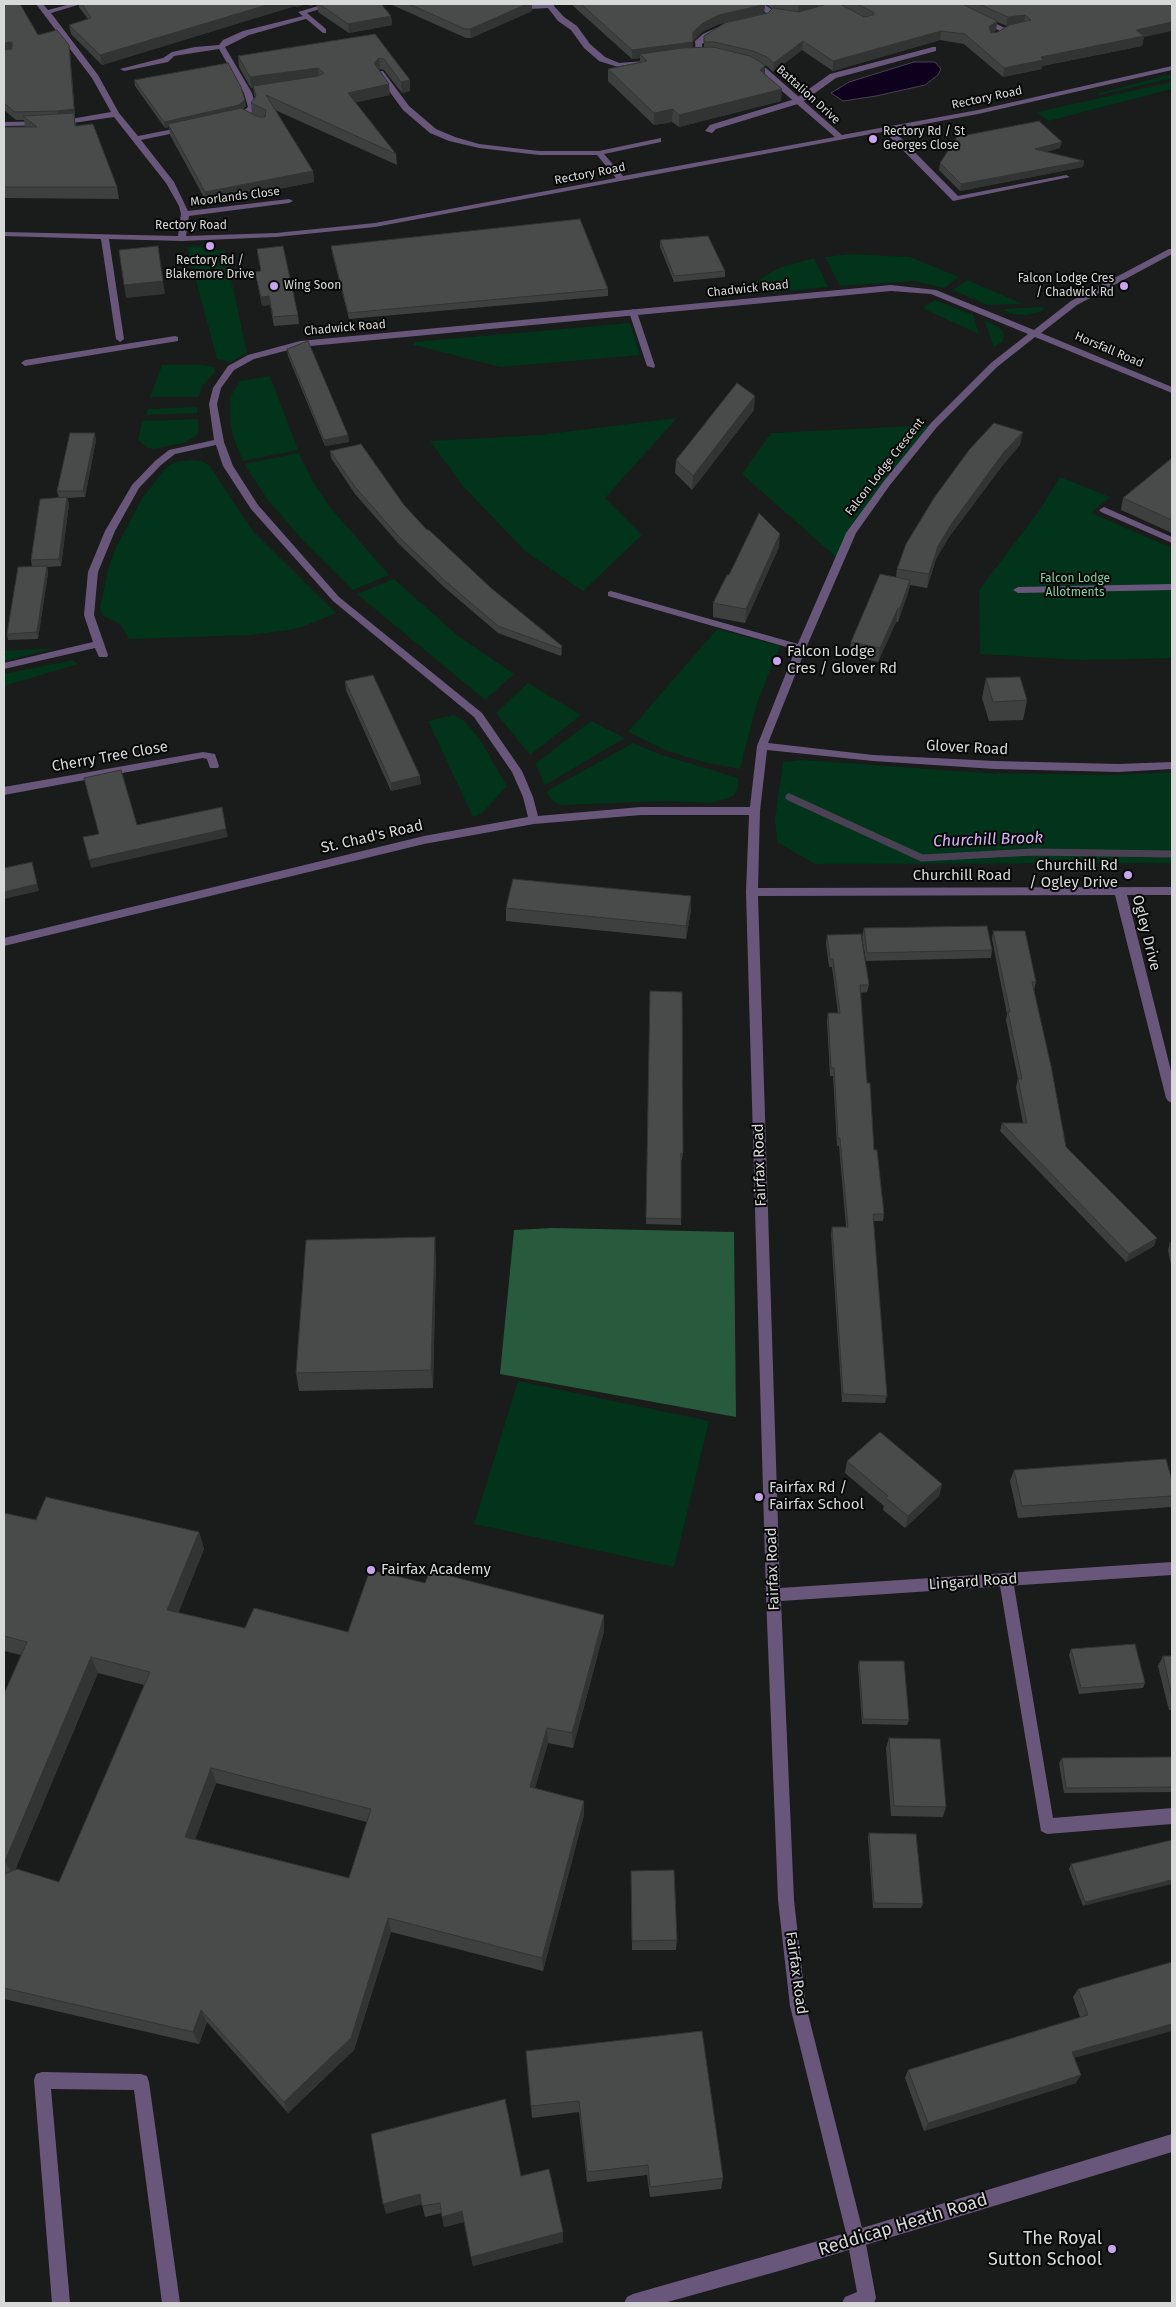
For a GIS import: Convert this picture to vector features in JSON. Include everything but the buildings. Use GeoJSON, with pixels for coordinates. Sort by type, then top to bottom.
{"type":"FeatureCollection","features":[{"type":"Feature","properties":{"kind":"street"},"geometry":{"type":"LineString","coordinates":[[40,4],[95,77],[116,114],[170,182],[183,206],[185,214],[182,239]]}},
{"type":"Feature","properties":{"kind":"street"},"geometry":{"type":"LineString","coordinates":[[47,12],[78,4]]}},
{"type":"Feature","properties":{"kind":"street"},"geometry":{"type":"LineString","coordinates":[[323,31],[302,12],[332,4]]}},
{"type":"Feature","properties":{"kind":"street"},"geometry":{"type":"LineString","coordinates":[[489,4],[518,8],[551,5],[561,19],[574,28],[594,54],[602,59],[618,65],[657,61]]}},
{"type":"Feature","properties":{"kind":"street"},"geometry":{"type":"LineString","coordinates":[[759,4],[770,10],[770,14]]}},
{"type":"Feature","properties":{"kind":"street"},"geometry":{"type":"LineString","coordinates":[[950,4],[1002,32],[1015,29]]}},
{"type":"Feature","properties":{"kind":"street"},"geometry":{"type":"LineString","coordinates":[[746,22],[764,18],[770,14],[779,15]]}},
{"type":"Feature","properties":{"kind":"street"},"geometry":{"type":"LineString","coordinates":[[124,69],[165,60],[172,54],[195,49],[221,47],[226,42],[246,33],[307,17]]}},
{"type":"Feature","properties":{"kind":"street"},"geometry":{"type":"LineString","coordinates":[[690,56],[702,55],[698,43],[706,36],[730,26]]}},
{"type":"Feature","properties":{"kind":"street"},"geometry":{"type":"LineString","coordinates":[[221,47],[248,94],[252,108],[247,116],[222,121]]}},
{"type":"Feature","properties":{"kind":"street"},"geometry":{"type":"LineString","coordinates":[[709,131],[714,127],[798,101],[833,76],[932,49]]}},
{"type":"Feature","properties":{"kind":"street","name":"Battalion Drive"},"geometry":{"type":"LineString","coordinates":[[742,60],[763,70],[841,138]]}},
{"type":"Feature","properties":{"kind":"street","name":"Rectory Road"},"geometry":{"type":"LineString","coordinates":[[4,234],[182,239],[276,235],[375,225],[887,130],[1068,93],[1172,68]]}},
{"type":"Feature","properties":{"kind":"street"},"geometry":{"type":"LineString","coordinates":[[380,73],[406,108],[433,131],[452,139],[505,150],[539,153],[599,153],[658,140]]}},
{"type":"Feature","properties":{"kind":"street"},"geometry":{"type":"LineString","coordinates":[[248,94],[257,92]]}},
{"type":"Feature","properties":{"kind":"street"},"geometry":{"type":"LineString","coordinates":[[4,124],[59,123],[116,114]]}},
{"type":"Feature","properties":{"kind":"street"},"geometry":{"type":"LineString","coordinates":[[135,139],[193,127]]}},
{"type":"Feature","properties":{"kind":"street"},"geometry":{"type":"LineString","coordinates":[[887,130],[956,199],[1066,177]]}},
{"type":"Feature","properties":{"kind":"street"},"geometry":{"type":"LineString","coordinates":[[599,153],[622,180]]}},
{"type":"Feature","properties":{"kind":"street","name":"Moorlands Close"},"geometry":{"type":"LineString","coordinates":[[185,214],[289,201]]}},
{"type":"Feature","properties":{"kind":"street"},"geometry":{"type":"LineString","coordinates":[[105,237],[120,344]]}},
{"type":"Feature","properties":{"kind":"street","name":"Falcon Lodge Crescent"},"geometry":{"type":"LineString","coordinates":[[752,892],[755,811],[762,746],[800,648],[851,533],[886,483],[941,418],[994,365],[1074,303],[1172,251]]}},
{"type":"Feature","properties":{"kind":"street","name":"Chadwick Road"},"geometry":{"type":"LineString","coordinates":[[534,820],[528,797],[517,772],[478,714],[336,599],[254,507],[228,466],[219,442],[213,404],[214,397],[221,382],[231,368],[251,357],[300,344],[891,288],[932,292],[1036,333]]}},
{"type":"Feature","properties":{"kind":"street"},"geometry":{"type":"LineString","coordinates":[[633,312],[651,366]]}},
{"type":"Feature","properties":{"kind":"street","name":"Horsfall Road"},"geometry":{"type":"LineString","coordinates":[[1036,333],[1172,390]]}},
{"type":"Feature","properties":{"kind":"street"},"geometry":{"type":"LineString","coordinates":[[25,363],[120,344],[175,339]]}},
{"type":"Feature","properties":{"kind":"street"},"geometry":{"type":"LineString","coordinates":[[103,655],[88,615],[93,572],[110,530],[131,494],[158,463],[172,452],[219,442]]}},
{"type":"Feature","properties":{"kind":"street"},"geometry":{"type":"LineString","coordinates":[[1104,510],[1172,540]]}},
{"type":"Feature","properties":{"kind":"street"},"geometry":{"type":"LineString","coordinates":[[1018,590],[1172,587]]}},
{"type":"Feature","properties":{"kind":"street"},"geometry":{"type":"LineString","coordinates":[[611,594],[800,648]]}},
{"type":"Feature","properties":{"kind":"street"},"geometry":{"type":"LineString","coordinates":[[4,666],[98,644]]}},
{"type":"Feature","properties":{"kind":"street","name":"Glover Road"},"geometry":{"type":"LineString","coordinates":[[762,746],[872,758],[996,765],[1118,768],[1172,766]]}},
{"type":"Feature","properties":{"kind":"street","name":"Cherry Tree Close"},"geometry":{"type":"LineString","coordinates":[[4,791],[203,755],[211,756],[214,766]]}},
{"type":"Feature","properties":{"kind":"street","name":"St. Chad's Road"},"geometry":{"type":"LineString","coordinates":[[4,942],[424,840],[534,820],[641,811],[755,811]]}},
{"type":"Feature","properties":{"kind":"street","name":"Churchill Road"},"geometry":{"type":"LineString","coordinates":[[752,892],[1172,891]]}},
{"type":"Feature","properties":{"kind":"street","name":"Fairfax Road"},"geometry":{"type":"LineString","coordinates":[[752,892],[773,1595],[786,1900],[798,2006],[856,2239],[867,2298],[851,2303]]}},
{"type":"Feature","properties":{"kind":"street","name":"Ogley Drive"},"geometry":{"type":"LineString","coordinates":[[1120,892],[1172,1098]]}},
{"type":"Feature","properties":{"kind":"street","name":"Lingard Road"},"geometry":{"type":"LineString","coordinates":[[773,1595],[1172,1568]]}},
{"type":"Feature","properties":{"kind":"street"},"geometry":{"type":"LineString","coordinates":[[1006,1580],[1047,1826],[1172,1816]]}},
{"type":"Feature","properties":{"kind":"street"},"geometry":{"type":"LineString","coordinates":[[60,2303],[42,2080],[141,2082],[171,2303]]}},
{"type":"Feature","properties":{"kind":"street","name":"Reddicap Heath Road"},"geometry":{"type":"LineString","coordinates":[[633,2303],[856,2239],[1172,2143]]}},
{"type":"Feature","properties":{"kind":"green space"},"geometry":{"type":"Polygon","coordinates":[[[1172,74],[1172,78],[1100,95],[1096,94],[1172,74]]]}},
{"type":"Feature","properties":{"kind":"green space"},"geometry":{"type":"Polygon","coordinates":[[[1172,82],[1172,89],[1048,121],[1037,112],[1172,82]]]}},
{"type":"Feature","properties":{"kind":"green space"},"geometry":{"type":"Polygon","coordinates":[[[201,246],[205,251],[225,250],[247,353],[231,362],[217,359],[187,247],[201,246]]]}},
{"type":"Feature","properties":{"kind":"green space"},"geometry":{"type":"Polygon","coordinates":[[[850,254],[910,257],[959,277],[944,288],[914,281],[840,286],[825,257],[850,254]]]}},
{"type":"Feature","properties":{"kind":"green space"},"geometry":{"type":"Polygon","coordinates":[[[814,258],[828,287],[767,293],[760,279],[779,268],[814,258]]]}},
{"type":"Feature","properties":{"kind":"green space"},"geometry":{"type":"Polygon","coordinates":[[[967,280],[1023,304],[988,305],[953,290],[967,280]]]}},
{"type":"Feature","properties":{"kind":"green space"},"geometry":{"type":"Polygon","coordinates":[[[935,300],[973,315],[979,334],[922,308],[935,300]]]}},
{"type":"Feature","properties":{"kind":"green space"},"geometry":{"type":"Polygon","coordinates":[[[1045,308],[1040,312],[1027,315],[1012,314],[1002,309],[1045,308]]]}},
{"type":"Feature","properties":{"kind":"green space"},"geometry":{"type":"Polygon","coordinates":[[[984,320],[998,327],[1003,332],[1002,342],[994,347],[984,320]]]}},
{"type":"Feature","properties":{"kind":"green space"},"geometry":{"type":"Polygon","coordinates":[[[630,323],[640,355],[501,367],[414,345],[414,342],[630,323]]]}},
{"type":"Feature","properties":{"kind":"green space"},"geometry":{"type":"Polygon","coordinates":[[[162,365],[201,365],[215,367],[215,372],[202,386],[199,397],[150,397],[162,365]]]}},
{"type":"Feature","properties":{"kind":"green space"},"geometry":{"type":"Polygon","coordinates":[[[270,376],[298,450],[243,461],[230,423],[230,397],[240,381],[270,376]]]}},
{"type":"Feature","properties":{"kind":"green space"},"geometry":{"type":"Polygon","coordinates":[[[197,407],[197,413],[146,415],[148,409],[197,407]]]}},
{"type":"Feature","properties":{"kind":"green space"},"geometry":{"type":"Polygon","coordinates":[[[677,418],[605,498],[642,535],[583,591],[525,551],[463,486],[430,441],[540,435],[677,418]]]}},
{"type":"Feature","properties":{"kind":"green space"},"geometry":{"type":"Polygon","coordinates":[[[198,419],[199,429],[197,435],[186,442],[155,449],[147,448],[138,440],[142,421],[198,419]]]}},
{"type":"Feature","properties":{"kind":"green space"},"geometry":{"type":"Polygon","coordinates":[[[934,425],[887,483],[838,559],[742,474],[771,433],[934,425]]]}},
{"type":"Feature","properties":{"kind":"green space"},"geometry":{"type":"Polygon","coordinates":[[[299,453],[313,482],[329,506],[389,575],[353,590],[300,537],[267,499],[244,464],[299,453]]]}},
{"type":"Feature","properties":{"kind":"green space"},"geometry":{"type":"Polygon","coordinates":[[[202,461],[210,466],[253,531],[336,613],[302,627],[251,635],[129,639],[120,624],[102,615],[100,607],[108,570],[115,549],[143,497],[167,467],[175,462],[202,461]]]}},
{"type":"Feature","properties":{"kind":"green space","name":"Falcon Lodge Allotments"},"geometry":{"type":"Polygon","coordinates":[[[1060,477],[1110,497],[1091,513],[1172,548],[1172,658],[1081,660],[980,654],[979,590],[1039,511],[1060,477]]]}},
{"type":"Feature","properties":{"kind":"green space"},"geometry":{"type":"Polygon","coordinates":[[[394,579],[458,636],[514,674],[485,700],[357,594],[394,579]]]}},
{"type":"Feature","properties":{"kind":"green space"},"geometry":{"type":"Polygon","coordinates":[[[717,629],[780,646],[757,703],[740,769],[703,762],[665,750],[628,732],[717,629]]]}},
{"type":"Feature","properties":{"kind":"green space"},"geometry":{"type":"Polygon","coordinates":[[[56,648],[4,661],[4,651],[56,648]]]}},
{"type":"Feature","properties":{"kind":"green space"},"geometry":{"type":"Polygon","coordinates":[[[73,660],[78,664],[4,686],[4,674],[73,660]]]}},
{"type":"Feature","properties":{"kind":"green space"},"geometry":{"type":"Polygon","coordinates":[[[528,683],[581,715],[530,755],[496,713],[528,683]]]}},
{"type":"Feature","properties":{"kind":"green space"},"geometry":{"type":"Polygon","coordinates":[[[454,715],[464,721],[479,738],[507,786],[482,813],[473,817],[428,721],[454,715]]]}},
{"type":"Feature","properties":{"kind":"green space"},"geometry":{"type":"Polygon","coordinates":[[[591,721],[625,738],[545,785],[535,764],[591,721]]]}},
{"type":"Feature","properties":{"kind":"green space"},"geometry":{"type":"Polygon","coordinates":[[[633,743],[659,754],[738,778],[738,787],[734,795],[712,803],[667,801],[562,805],[554,802],[548,795],[547,791],[633,743]]]}},
{"type":"Feature","properties":{"kind":"green space"},"geometry":{"type":"Polygon","coordinates":[[[804,760],[985,773],[1114,775],[1172,772],[1172,863],[815,864],[777,842],[775,819],[783,762],[804,760]]]}},
{"type":"Feature","properties":{"kind":"green space"},"geometry":{"type":"Polygon","coordinates":[[[553,1228],[734,1232],[736,1417],[500,1374],[514,1230],[553,1228]]]}},
{"type":"Feature","properties":{"kind":"green space"},"geometry":{"type":"Polygon","coordinates":[[[518,1381],[709,1421],[674,1567],[474,1524],[518,1381]]]}},
{"type":"Feature","properties":{"kind":"shaded area"},"geometry":{"type":"Polygon","coordinates":[[[914,62],[935,62],[941,69],[938,75],[925,85],[876,96],[843,101],[831,93],[849,82],[914,62]]]}},
{"type":"Feature","properties":{"kind":"waterway","name":"Churchill Brook"},"geometry":{"type":"LineString","coordinates":[[789,797],[922,858],[1033,852],[1172,854]]}},
{"type":"Feature","properties":{"kind":"place","name":"Rectory Rd / St Georges Close"},"geometry":{"type":"Point","coordinates":[873,139]}},
{"type":"Feature","properties":{"kind":"place","name":"Rectory Rd / Blakemore Drive"},"geometry":{"type":"Point","coordinates":[210,246]}},
{"type":"Feature","properties":{"kind":"place","name":"Wing Soon"},"geometry":{"type":"Point","coordinates":[274,286]}},
{"type":"Feature","properties":{"kind":"place","name":"Falcon Lodge Cres / Chadwick Rd"},"geometry":{"type":"Point","coordinates":[1124,286]}},
{"type":"Feature","properties":{"kind":"place","name":"Falcon Lodge Cres / Glover Rd"},"geometry":{"type":"Point","coordinates":[777,661]}},
{"type":"Feature","properties":{"kind":"place","name":"Churchill Rd / Ogley Drive"},"geometry":{"type":"Point","coordinates":[1128,875]}},
{"type":"Feature","properties":{"kind":"place","name":"Fairfax Rd / Fairfax School"},"geometry":{"type":"Point","coordinates":[759,1497]}},
{"type":"Feature","properties":{"kind":"place","name":"Fairfax Academy"},"geometry":{"type":"Point","coordinates":[371,1570]}},
{"type":"Feature","properties":{"kind":"place","name":"The Royal Sutton School"},"geometry":{"type":"Point","coordinates":[1112,2249]}}]}
